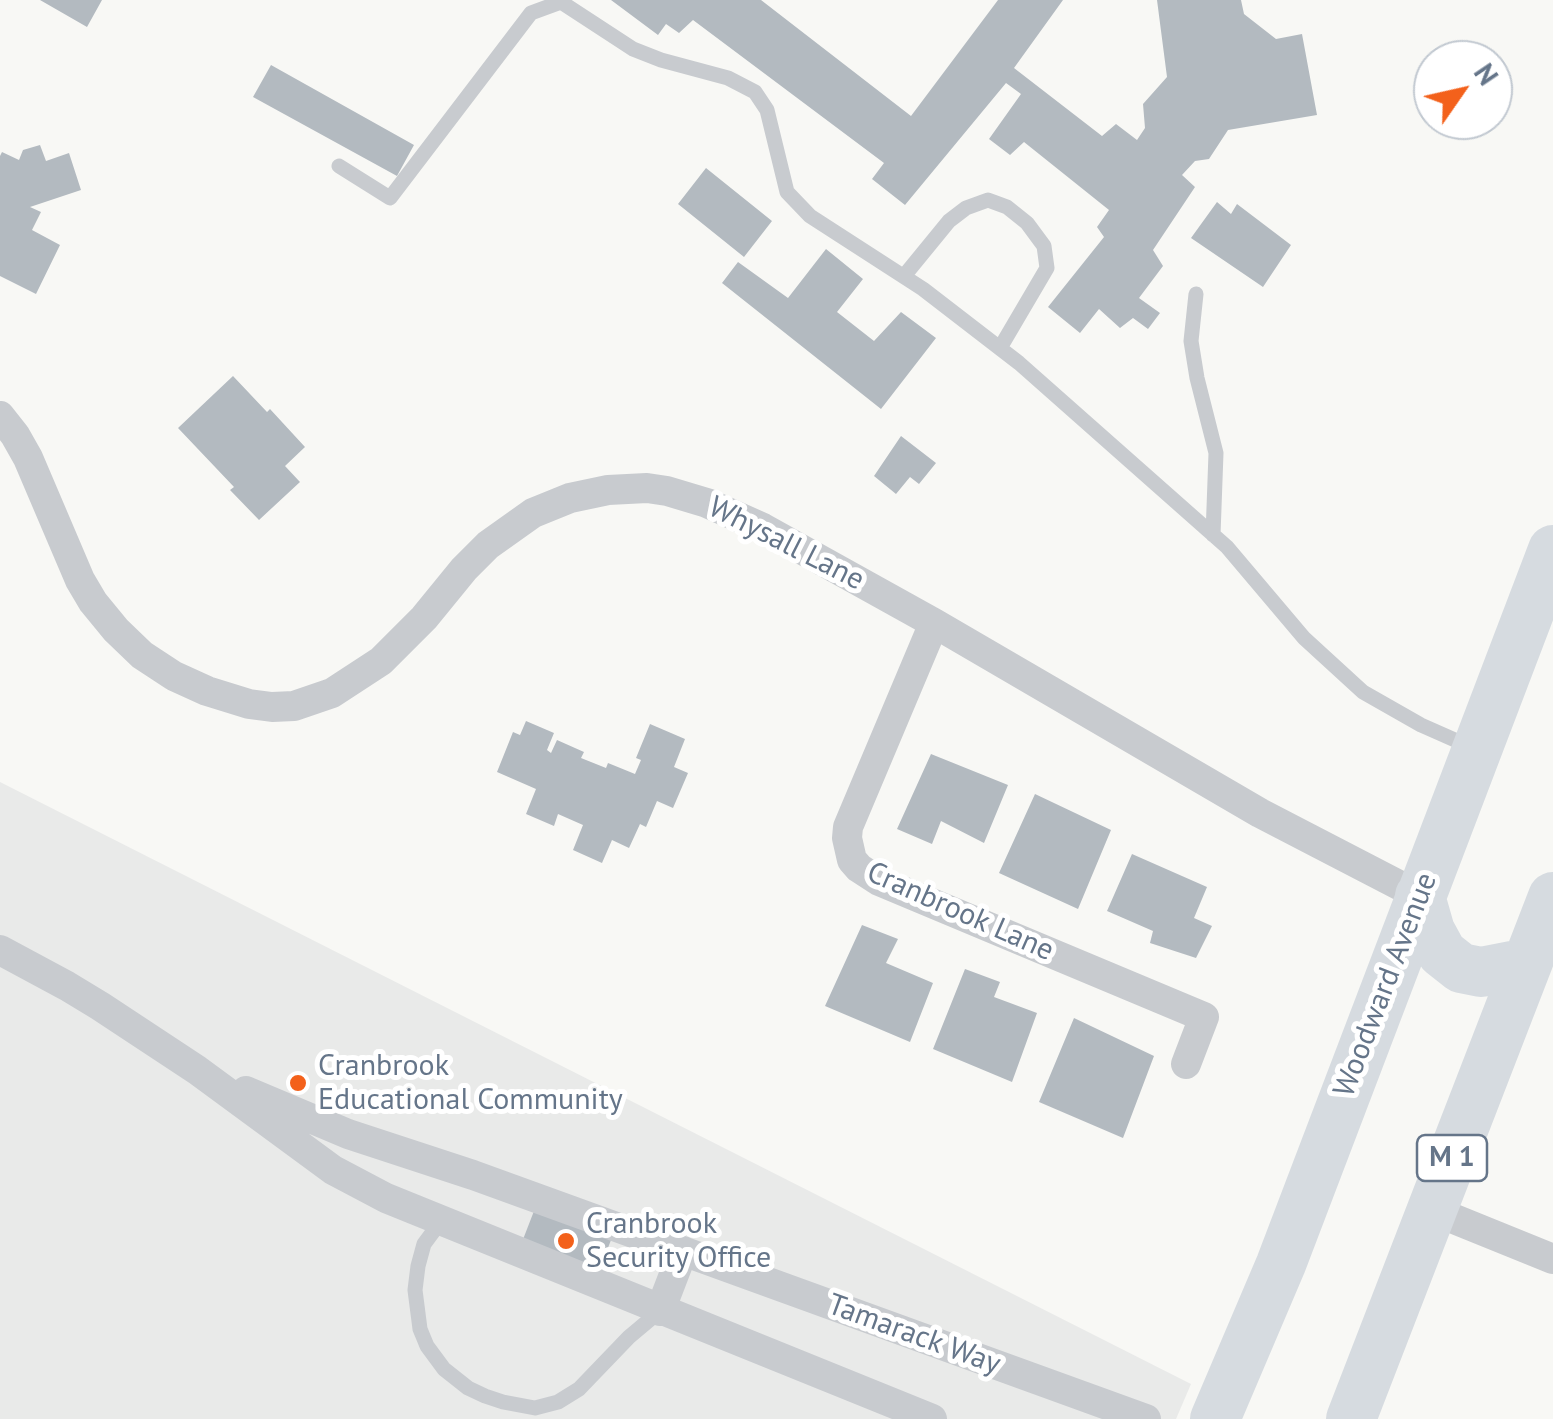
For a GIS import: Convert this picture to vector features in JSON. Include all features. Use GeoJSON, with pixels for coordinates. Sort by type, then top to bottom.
{"type":"FeatureCollection","features":[{"type":"Feature","properties":{"kind":"main road","name":"Woodward Avenue"},"geometry":{"type":"LineString","coordinates":[[1215,1419],[1281,1264],[1553,550]]}},
{"type":"Feature","properties":{"kind":"main road"},"geometry":{"type":"LineString","coordinates":[[1420,896],[1430,931],[1442,953],[1461,968],[1482,972],[1527,964]]}},
{"type":"Feature","properties":{"kind":"main road","name":"M 1"},"geometry":{"type":"LineString","coordinates":[[1351,1419],[1553,897]]}},
{"type":"Feature","properties":{"kind":"street","name":"Whysall Lane"},"geometry":{"type":"LineString","coordinates":[[0,416],[28,458],[80,580],[104,616],[142,655],[207,691],[272,707],[294,706],[347,685],[391,651],[464,569],[516,523],[550,505],[608,490],[647,488],[707,502],[763,528],[1260,813],[1420,896]]}},
{"type":"Feature","properties":{"kind":"street","name":"Cranbrook Lane"},"geometry":{"type":"LineString","coordinates":[[934,623],[848,827],[852,860],[879,881],[1204,1017],[1186,1064]]}},
{"type":"Feature","properties":{"kind":"street","name":"Tamarack Way"},"geometry":{"type":"LineString","coordinates":[[0,950],[67,986],[198,1070],[334,1170],[386,1198],[932,1419]]}},
{"type":"Feature","properties":{"kind":"street","name":"Tamarack Way"},"geometry":{"type":"LineString","coordinates":[[198,1070],[348,1134],[473,1175],[1146,1419]]}},
{"type":"Feature","properties":{"kind":"street"},"geometry":{"type":"LineString","coordinates":[[441,1221],[473,1175]]}},
{"type":"Feature","properties":{"kind":"street"},"geometry":{"type":"LineString","coordinates":[[1432,1210],[1553,1259]]}},
{"type":"Feature","properties":{"kind":"street"},"geometry":{"type":"LineString","coordinates":[[660,1311],[683,1251]]}},
{"type":"Feature","properties":{"kind":"lane"},"geometry":{"type":"LineString","coordinates":[[339,166],[390,198],[531,13],[562,2],[633,49],[728,78],[755,92],[767,110],[787,192],[810,216],[904,276],[1000,348],[1105,438],[1227,546],[1304,638],[1363,692],[1476,750]]}},
{"type":"Feature","properties":{"kind":"lane"},"geometry":{"type":"LineString","coordinates":[[904,276],[949,220],[966,208],[988,200],[1007,207],[1027,223],[1044,246],[1047,268],[1000,348]]}},
{"type":"Feature","properties":{"kind":"lane"},"geometry":{"type":"LineString","coordinates":[[1196,294],[1191,341],[1216,453],[1213,535]]}},
{"type":"Feature","properties":{"kind":"lane"},"geometry":{"type":"LineString","coordinates":[[441,1221],[424,1244],[418,1266],[415,1290],[420,1329],[444,1370],[485,1396],[535,1408],[558,1402],[579,1389],[660,1311]]}},
{"type":"Feature","properties":{"kind":"shaded area","name":"Cranbrook Educational Community"},"geometry":{"type":"Polygon","coordinates":[[[0,782],[1191,1384],[1176,1419],[0,1419],[0,782]]]}},
{"type":"Feature","properties":{"kind":"building"},"geometry":{"type":"Polygon","coordinates":[[[40,0],[102,0],[87,27],[40,0]]]}},
{"type":"Feature","properties":{"kind":"building"},"geometry":{"type":"Polygon","coordinates":[[[611,0],[761,0],[911,116],[998,0],[1063,0],[1014,68],[1102,136],[1116,124],[1137,140],[1145,128],[1143,104],[1167,77],[1157,0],[1241,0],[1244,14],[1276,39],[1302,34],[1317,115],[1228,130],[1209,159],[1195,161],[1182,175],[1195,187],[1153,250],[1163,266],[1139,298],[1160,313],[1148,329],[1133,318],[1120,328],[1099,309],[1080,333],[1048,307],[1104,237],[1097,227],[1109,210],[1024,142],[1010,155],[989,139],[1021,94],[1006,83],[905,205],[872,179],[884,163],[693,20],[679,33],[666,24],[658,35],[611,0]]]}},
{"type":"Feature","properties":{"kind":"building"},"geometry":{"type":"Polygon","coordinates":[[[271,65],[414,145],[397,176],[253,97],[271,65]]]}},
{"type":"Feature","properties":{"kind":"building"},"geometry":{"type":"Polygon","coordinates":[[[40,145],[46,161],[69,153],[81,190],[30,207],[41,212],[32,230],[60,245],[36,294],[0,276],[0,156],[2,152],[19,160],[23,150],[40,145]]]}},
{"type":"Feature","properties":{"kind":"building"},"geometry":{"type":"Polygon","coordinates":[[[706,168],[772,221],[744,257],[678,204],[706,168]]]}},
{"type":"Feature","properties":{"kind":"building"},"geometry":{"type":"Polygon","coordinates":[[[1217,202],[1231,214],[1237,204],[1291,245],[1263,287],[1191,238],[1217,202]]]}},
{"type":"Feature","properties":{"kind":"building"},"geometry":{"type":"Polygon","coordinates":[[[826,249],[863,279],[837,312],[874,341],[901,312],[936,338],[881,409],[722,283],[738,262],[788,298],[826,249]]]}},
{"type":"Feature","properties":{"kind":"building"},"geometry":{"type":"Polygon","coordinates":[[[233,376],[305,447],[285,466],[300,482],[259,520],[230,490],[234,487],[178,428],[233,376]]]}},
{"type":"Feature","properties":{"kind":"building"},"geometry":{"type":"Polygon","coordinates":[[[901,436],[936,463],[919,484],[910,477],[896,494],[874,476],[901,436]]]}},
{"type":"Feature","properties":{"kind":"building"},"geometry":{"type":"Polygon","coordinates":[[[526,721],[554,733],[547,750],[551,753],[557,740],[584,752],[581,758],[635,774],[641,760],[636,758],[650,724],[685,739],[674,767],[688,773],[673,808],[657,801],[646,827],[640,824],[629,848],[612,840],[602,863],[573,850],[583,825],[558,814],[554,826],[526,814],[536,789],[497,772],[513,732],[520,735],[526,721]]]}},
{"type":"Feature","properties":{"kind":"building"},"geometry":{"type":"Polygon","coordinates":[[[931,754],[1008,785],[984,843],[941,821],[932,844],[897,829],[931,754]]]}},
{"type":"Feature","properties":{"kind":"building"},"geometry":{"type":"Polygon","coordinates":[[[1035,794],[1111,830],[1078,909],[999,873],[1035,794]]]}},
{"type":"Feature","properties":{"kind":"building"},"geometry":{"type":"Polygon","coordinates":[[[1132,854],[1207,887],[1194,918],[1212,926],[1196,958],[1150,943],[1153,931],[1107,911],[1132,854]]]}},
{"type":"Feature","properties":{"kind":"building"},"geometry":{"type":"Polygon","coordinates":[[[862,925],[898,939],[886,963],[933,983],[910,1042],[825,1006],[862,925]]]}},
{"type":"Feature","properties":{"kind":"building"},"geometry":{"type":"Polygon","coordinates":[[[965,969],[1000,982],[994,997],[1037,1013],[1012,1082],[933,1049],[965,969]]]}},
{"type":"Feature","properties":{"kind":"building"},"geometry":{"type":"Polygon","coordinates":[[[1074,1018],[1154,1056],[1123,1138],[1039,1102],[1074,1018]]]}},
{"type":"Feature","properties":{"kind":"building","name":"Cranbrook Security Office"},"geometry":{"type":"Polygon","coordinates":[[[534,1211],[611,1240],[599,1271],[522,1242],[534,1211]]]}},
{"type":"Feature","properties":{"kind":"place","name":"Cranbrook Educational Community"},"geometry":{"type":"Point","coordinates":[298,1083]}},
{"type":"Feature","properties":{"kind":"place","name":"Cranbrook Security Office"},"geometry":{"type":"Point","coordinates":[566,1241]}}]}
